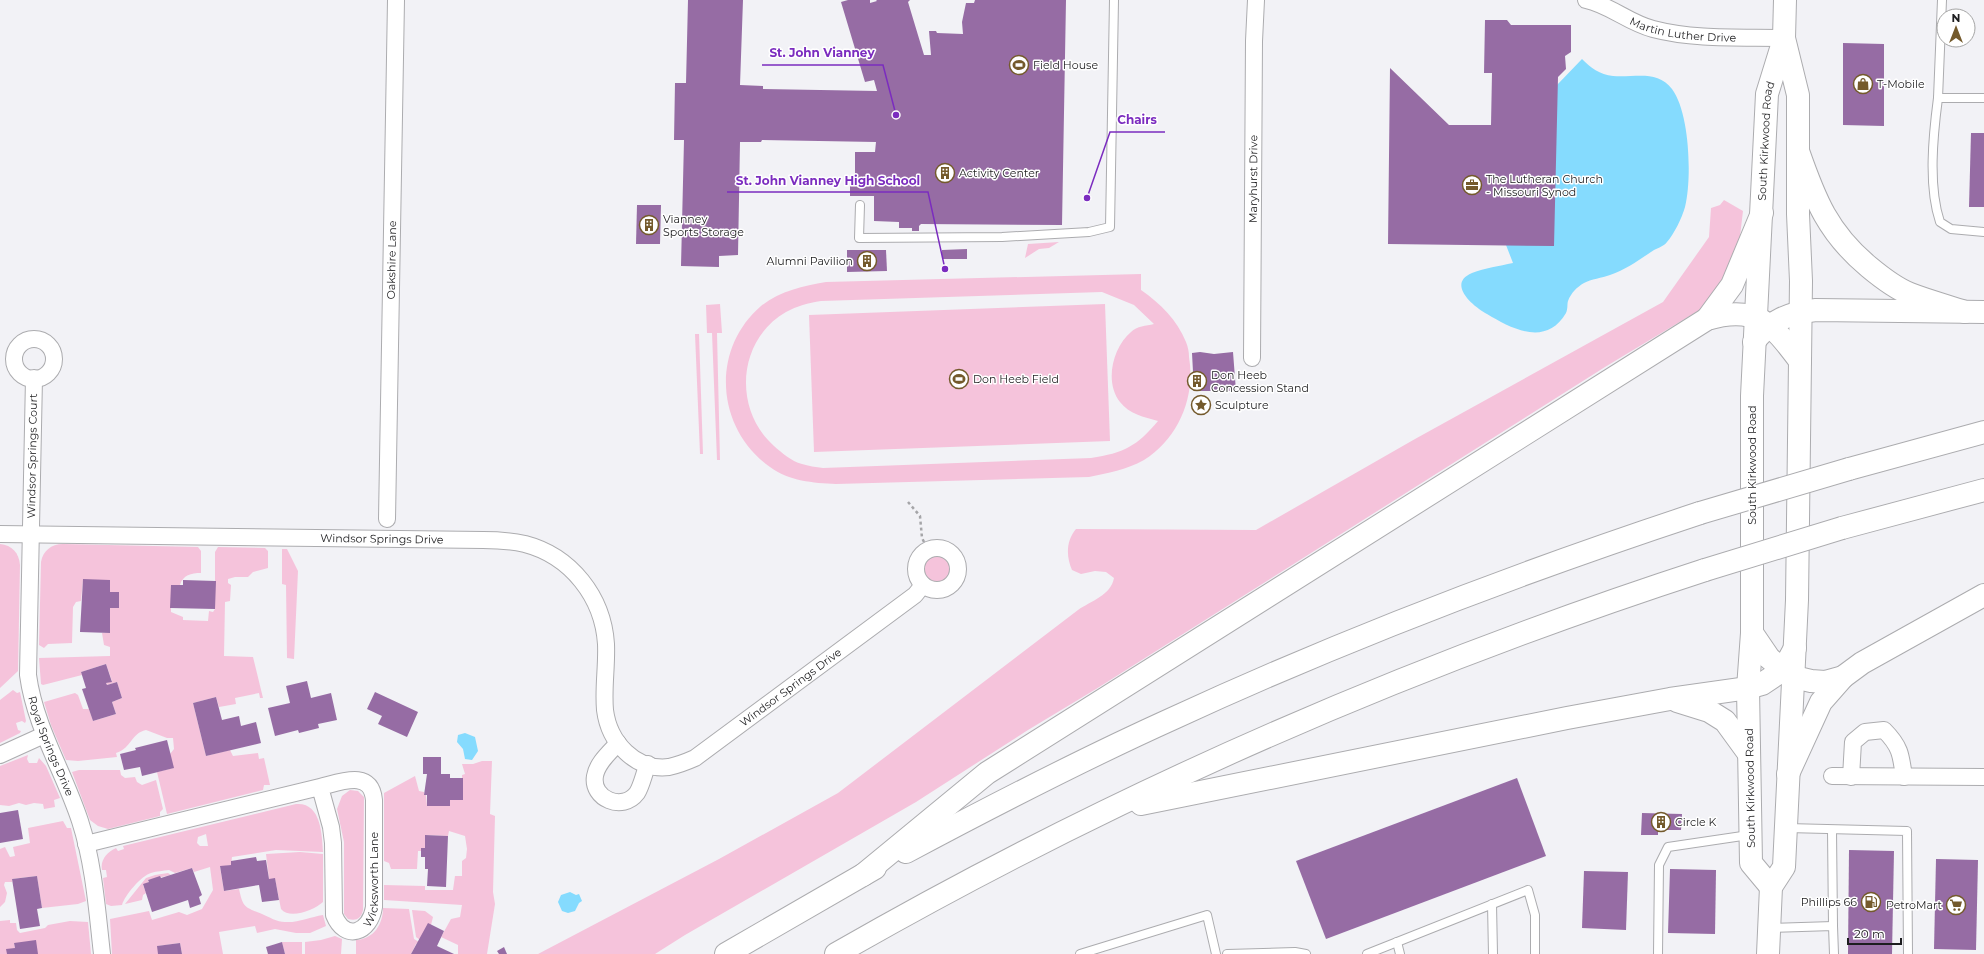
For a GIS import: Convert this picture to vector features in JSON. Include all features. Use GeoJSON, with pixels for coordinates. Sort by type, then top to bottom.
{"type":"FeatureCollection","features":[{"type":"Feature","properties":{"kind":"main road","name":"South Kirkwood Road"},"geometry":{"type":"LineString","coordinates":[[1784,38],[1766,94],[1762,213],[1763,321],[1754,342],[1752,396],[1752,633],[1748,688],[1751,863],[1771,887],[1784,867],[1788,774],[1789,673],[1795,648],[1801,312],[1798,95],[1784,38],[1785,0]]}},
{"type":"Feature","properties":{"kind":"main road"},"geometry":{"type":"LineString","coordinates":[[1798,151],[1813,194],[1825,219],[1838,237],[1857,258],[1881,277],[1908,293],[1975,312]]}},
{"type":"Feature","properties":{"kind":"main road"},"geometry":{"type":"LineString","coordinates":[[1707,319],[1732,285],[1762,213]]}},
{"type":"Feature","properties":{"kind":"main road"},"geometry":{"type":"LineString","coordinates":[[1763,321],[1816,310],[1975,312]]}},
{"type":"Feature","properties":{"kind":"main road"},"geometry":{"type":"LineString","coordinates":[[863,875],[987,773],[1707,319],[1735,313],[1763,321],[1781,336],[1800,361]]}},
{"type":"Feature","properties":{"kind":"main road"},"geometry":{"type":"LineString","coordinates":[[726,954],[863,875],[1002,801],[1080,762],[1263,678],[1352,640],[1521,575],[1700,513],[1849,469],[1984,432]]}},
{"type":"Feature","properties":{"kind":"main road"},"geometry":{"type":"LineString","coordinates":[[836,954],[1008,860],[1109,810],[1210,762],[1387,685],[1567,617],[1705,570],[1842,528],[1984,490]]}},
{"type":"Feature","properties":{"kind":"main road"},"geometry":{"type":"LineString","coordinates":[[1788,774],[1821,702],[1842,677],[1862,663],[1984,595]]}},
{"type":"Feature","properties":{"kind":"main road"},"geometry":{"type":"LineString","coordinates":[[1752,633],[1769,658],[1789,673],[1811,681],[1825,682],[1842,677]]}},
{"type":"Feature","properties":{"kind":"main road"},"geometry":{"type":"LineString","coordinates":[[1109,810],[1474,736],[1670,699],[1748,688],[1789,673]]}},
{"type":"Feature","properties":{"kind":"main road"},"geometry":{"type":"LineString","coordinates":[[1670,699],[1709,711],[1725,721],[1749,754]]}},
{"type":"Feature","properties":{"kind":"main road"},"geometry":{"type":"LineString","coordinates":[[1768,954],[1771,887]]}},
{"type":"Feature","properties":{"kind":"street","name":"Oakshire Lane"},"geometry":{"type":"LineString","coordinates":[[387,519],[396,0]]}},
{"type":"Feature","properties":{"kind":"street","name":"Maryhurst Drive"},"geometry":{"type":"LineString","coordinates":[[1252,358],[1254,8],[1256,0]]}},
{"type":"Feature","properties":{"kind":"street","name":"Martin Luther Drive"},"geometry":{"type":"LineString","coordinates":[[1586,0],[1601,5],[1635,23],[1652,29],[1679,35],[1784,38]]}},
{"type":"Feature","properties":{"kind":"street","name":"Windsor Springs Court"},"geometry":{"type":"LineString","coordinates":[[31,534],[34,378]]}},
{"type":"Feature","properties":{"kind":"street","name":"Windsor Springs Drive"},"geometry":{"type":"LineString","coordinates":[[0,534],[483,540],[518,543],[541,550],[567,565],[587,588],[596,602],[604,630],[606,644],[605,709],[607,724],[618,743],[631,757],[657,767],[668,767],[695,758],[914,595],[924,585]]}},
{"type":"Feature","properties":{"kind":"street","name":"Royal Springs Drive"},"geometry":{"type":"LineString","coordinates":[[31,534],[28,675],[33,700],[44,735],[80,820],[92,869],[102,954]]}},
{"type":"Feature","properties":{"kind":"street"},"geometry":{"type":"LineString","coordinates":[[939,548],[952,553],[958,566],[958,572],[952,584],[947,588],[934,590],[924,585],[918,578],[917,564],[920,557],[928,550],[939,548]]}},
{"type":"Feature","properties":{"kind":"street"},"geometry":{"type":"LineString","coordinates":[[1851,777],[1853,742],[1865,732],[1884,730],[1896,742],[1902,759],[1904,777]]}},
{"type":"Feature","properties":{"kind":"street"},"geometry":{"type":"LineString","coordinates":[[0,756],[44,735]]}},
{"type":"Feature","properties":{"kind":"street"},"geometry":{"type":"LineString","coordinates":[[618,743],[597,769],[594,776],[594,784],[602,797],[616,802],[631,798],[636,793],[648,764]]}},
{"type":"Feature","properties":{"kind":"street"},"geometry":{"type":"LineString","coordinates":[[1832,776],[1984,777]]}},
{"type":"Feature","properties":{"kind":"street","name":"Wicksworth Lane"},"geometry":{"type":"LineString","coordinates":[[86,844],[320,787],[351,780],[366,783],[372,788],[374,800],[374,908],[372,917],[366,926],[361,930],[352,931],[344,929],[338,923],[334,915],[333,843],[331,827],[320,787]]}},
{"type":"Feature","properties":{"kind":"lane"},"geometry":{"type":"LineString","coordinates":[[860,205],[859,238],[1002,237],[1089,232],[1110,227],[1114,0]]}},
{"type":"Feature","properties":{"kind":"lane"},"geometry":{"type":"LineString","coordinates":[[1942,0],[1938,98],[1935,123],[1935,208],[1940,222],[1951,229],[1984,232]]}},
{"type":"Feature","properties":{"kind":"lane"},"geometry":{"type":"LineString","coordinates":[[1938,98],[1984,98]]}},
{"type":"Feature","properties":{"kind":"lane"},"geometry":{"type":"LineString","coordinates":[[1786,828],[1907,831],[1908,954]]}},
{"type":"Feature","properties":{"kind":"lane"},"geometry":{"type":"LineString","coordinates":[[1832,830],[1834,954]]}},
{"type":"Feature","properties":{"kind":"lane"},"geometry":{"type":"LineString","coordinates":[[1658,954],[1659,866],[1668,847],[1751,835]]}},
{"type":"Feature","properties":{"kind":"lane"},"geometry":{"type":"LineString","coordinates":[[1367,954],[1528,890],[1535,915],[1535,954]]}},
{"type":"Feature","properties":{"kind":"lane"},"geometry":{"type":"LineString","coordinates":[[1492,904],[1493,954]]}},
{"type":"Feature","properties":{"kind":"lane"},"geometry":{"type":"LineString","coordinates":[[1080,954],[1207,915],[1216,954]]}},
{"type":"Feature","properties":{"kind":"lane"},"geometry":{"type":"LineString","coordinates":[[1769,928],[1833,926]]}},
{"type":"Feature","properties":{"kind":"lane"},"geometry":{"type":"LineString","coordinates":[[1397,942],[1400,954]]}},
{"type":"Feature","properties":{"kind":"lane"},"geometry":{"type":"LineString","coordinates":[[1227,954],[1306,954]]}},
{"type":"Feature","properties":{"kind":"path"},"geometry":{"type":"LineString","coordinates":[[908,502],[922,520],[922,538],[928,550]]}},
{"type":"Feature","properties":{"kind":"shaded area"},"geometry":{"type":"Polygon","coordinates":[[[1724,200],[1743,211],[1738,253],[1711,303],[1605,367],[916,802],[685,935],[655,954],[538,954],[719,859],[838,793],[1078,610],[1100,597],[1109,589],[1114,578],[1106,572],[1095,571],[1081,574],[1072,570],[1068,549],[1070,538],[1076,529],[1256,530],[1415,439],[1663,302],[1709,237],[1711,208],[1720,205],[1724,200]]]}},
{"type":"Feature","properties":{"kind":"shaded area"},"geometry":{"type":"Polygon","coordinates":[[[1059,242],[1049,248],[1039,249],[1025,258],[1028,244],[1059,242]]]}},
{"type":"Feature","properties":{"kind":"shaded area"},"geometry":{"type":"Polygon","coordinates":[[[1141,274],[1141,290],[1168,313],[1178,327],[1187,346],[1189,353],[1190,387],[1187,402],[1175,429],[1156,451],[1144,460],[1124,469],[1089,477],[836,484],[810,482],[793,478],[777,472],[770,467],[752,451],[739,432],[730,411],[726,389],[727,366],[733,344],[745,324],[761,306],[776,296],[800,287],[826,282],[1141,274]],[[1102,292],[821,301],[798,306],[786,312],[770,324],[758,340],[750,357],[746,376],[747,395],[752,414],[761,431],[774,446],[794,461],[823,468],[1091,458],[1112,454],[1129,447],[1143,437],[1158,421],[1137,414],[1124,406],[1115,394],[1112,385],[1113,365],[1119,346],[1136,328],[1154,324],[1134,305],[1102,292]]]}},
{"type":"Feature","properties":{"kind":"shaded area"},"geometry":{"type":"Polygon","coordinates":[[[720,304],[722,333],[717,333],[720,460],[717,460],[712,333],[707,333],[706,305],[720,304]]]}},
{"type":"Feature","properties":{"kind":"shaded area","name":"Don Heeb Field"},"geometry":{"type":"Polygon","coordinates":[[[1105,304],[1110,441],[814,452],[809,315],[1105,304]]]}},
{"type":"Feature","properties":{"kind":"shaded area"},"geometry":{"type":"Polygon","coordinates":[[[695,334],[699,334],[703,454],[700,454],[695,334]]]}},
{"type":"Feature","properties":{"kind":"shaded area"},"geometry":{"type":"Polygon","coordinates":[[[0,544],[8,546],[14,550],[20,565],[18,671],[0,688],[0,544]]]}},
{"type":"Feature","properties":{"kind":"shaded area"},"geometry":{"type":"Polygon","coordinates":[[[55,545],[198,547],[201,551],[201,573],[188,575],[183,579],[180,585],[171,585],[171,612],[183,617],[183,620],[208,621],[209,611],[213,612],[215,609],[215,552],[218,547],[265,548],[268,551],[268,568],[253,572],[248,577],[235,577],[228,579],[228,583],[231,585],[230,601],[225,602],[224,656],[253,657],[263,698],[260,698],[259,693],[235,698],[236,704],[219,707],[216,697],[193,703],[206,756],[230,750],[233,756],[258,753],[259,759],[264,758],[270,785],[264,785],[263,790],[167,814],[157,772],[173,768],[170,754],[174,749],[173,738],[167,738],[146,730],[137,734],[125,748],[116,753],[117,757],[78,761],[66,760],[51,725],[44,702],[75,693],[78,695],[83,709],[89,709],[93,721],[116,714],[112,702],[122,698],[117,682],[107,685],[106,683],[112,681],[106,664],[81,672],[82,675],[43,685],[41,684],[39,658],[110,656],[110,647],[104,645],[102,633],[110,633],[110,608],[119,608],[119,593],[110,592],[110,580],[83,580],[81,601],[76,602],[73,607],[72,643],[48,644],[44,648],[39,645],[41,562],[48,549],[55,545]]]}},
{"type":"Feature","properties":{"kind":"shaded area"},"geometry":{"type":"Polygon","coordinates":[[[282,549],[287,549],[298,571],[294,659],[287,658],[286,585],[282,584],[282,549]]]}},
{"type":"Feature","properties":{"kind":"shaded area"},"geometry":{"type":"Polygon","coordinates":[[[937,556],[947,559],[950,569],[947,579],[937,582],[927,579],[924,569],[927,559],[937,556]]]}},
{"type":"Feature","properties":{"kind":"shaded area"},"geometry":{"type":"Polygon","coordinates":[[[13,690],[17,693],[20,692],[26,721],[25,723],[22,721],[16,723],[18,730],[21,731],[20,733],[0,743],[0,700],[13,690]]]}},
{"type":"Feature","properties":{"kind":"shaded area"},"geometry":{"type":"Polygon","coordinates":[[[28,755],[27,759],[29,763],[37,763],[39,758],[46,766],[60,798],[54,800],[55,807],[44,809],[43,804],[34,803],[26,805],[19,803],[9,806],[0,805],[0,766],[28,755]]]}},
{"type":"Feature","properties":{"kind":"shaded area"},"geometry":{"type":"Polygon","coordinates":[[[482,761],[492,761],[490,814],[495,816],[493,892],[495,904],[487,954],[458,954],[458,945],[441,937],[451,919],[460,917],[462,905],[384,900],[384,885],[425,886],[425,890],[453,890],[455,876],[462,876],[462,861],[466,858],[467,849],[465,836],[449,831],[448,836],[425,835],[425,848],[421,848],[421,851],[418,851],[417,869],[391,869],[389,863],[384,861],[384,793],[415,776],[419,791],[424,792],[424,795],[426,795],[427,806],[450,806],[450,800],[463,800],[462,775],[465,774],[462,764],[473,764],[482,761]]]}},
{"type":"Feature","properties":{"kind":"shaded area"},"geometry":{"type":"Polygon","coordinates":[[[79,770],[120,770],[121,775],[125,778],[135,777],[137,782],[142,785],[156,780],[163,809],[160,812],[160,816],[108,829],[98,826],[90,820],[72,772],[79,770]]]}},
{"type":"Feature","properties":{"kind":"shaded area"},"geometry":{"type":"Polygon","coordinates":[[[350,790],[358,791],[364,797],[363,910],[358,919],[353,920],[348,919],[344,914],[344,842],[337,809],[342,796],[350,790]]]}},
{"type":"Feature","properties":{"kind":"shaded area"},"geometry":{"type":"Polygon","coordinates":[[[296,804],[304,805],[311,808],[318,820],[321,828],[323,852],[276,850],[232,857],[231,865],[220,867],[224,891],[239,889],[245,906],[276,920],[282,922],[295,922],[323,915],[326,926],[310,933],[296,933],[275,929],[257,933],[255,926],[219,932],[223,954],[182,954],[180,943],[158,946],[158,954],[112,954],[110,919],[149,911],[152,920],[179,912],[187,915],[202,909],[213,890],[210,867],[194,872],[192,868],[175,873],[169,870],[160,871],[147,875],[138,882],[126,896],[122,905],[111,906],[106,904],[103,878],[107,877],[106,870],[102,870],[102,863],[110,852],[116,848],[118,851],[124,849],[123,846],[296,804]],[[206,834],[198,837],[197,843],[200,846],[208,846],[206,834]]]}},
{"type":"Feature","properties":{"kind":"shaded area"},"geometry":{"type":"Polygon","coordinates":[[[63,821],[67,828],[71,828],[86,901],[78,904],[42,908],[37,876],[12,879],[12,882],[5,882],[4,885],[7,893],[5,902],[0,907],[0,849],[5,847],[10,857],[15,856],[13,847],[30,843],[28,828],[63,821]]]}},
{"type":"Feature","properties":{"kind":"shaded area"},"geometry":{"type":"Polygon","coordinates":[[[300,852],[323,854],[323,902],[308,911],[290,914],[281,909],[275,879],[269,879],[266,854],[300,852]]]}},
{"type":"Feature","properties":{"kind":"shaded area"},"geometry":{"type":"Polygon","coordinates":[[[168,873],[171,875],[148,880],[149,882],[143,885],[146,893],[143,895],[142,900],[125,904],[146,878],[168,873]]]}},
{"type":"Feature","properties":{"kind":"shaded area"},"geometry":{"type":"Polygon","coordinates":[[[383,908],[409,909],[414,939],[419,942],[416,944],[411,954],[356,954],[356,940],[368,937],[376,930],[383,914],[383,908]]]}},
{"type":"Feature","properties":{"kind":"shaded area"},"geometry":{"type":"Polygon","coordinates":[[[412,910],[425,911],[433,917],[431,925],[420,940],[416,937],[412,910]]]}},
{"type":"Feature","properties":{"kind":"shaded area"},"geometry":{"type":"Polygon","coordinates":[[[10,920],[10,923],[16,923],[17,930],[20,933],[45,928],[48,925],[70,921],[88,922],[91,954],[38,954],[14,943],[15,948],[7,954],[0,954],[0,921],[10,920]]]}},
{"type":"Feature","properties":{"kind":"shaded area"},"geometry":{"type":"Polygon","coordinates":[[[335,936],[342,939],[341,954],[305,954],[305,942],[335,936]]]}},
{"type":"Feature","properties":{"kind":"shaded area"},"geometry":{"type":"Polygon","coordinates":[[[282,942],[302,942],[302,954],[285,954],[282,942]]]}},
{"type":"Feature","properties":{"kind":"water"},"geometry":{"type":"Polygon","coordinates":[[[1582,59],[1592,68],[1604,74],[1613,76],[1652,77],[1666,83],[1672,89],[1683,114],[1688,146],[1689,164],[1685,207],[1675,230],[1670,239],[1664,245],[1622,270],[1607,276],[1590,280],[1581,285],[1574,290],[1568,301],[1566,313],[1558,323],[1549,330],[1528,332],[1507,325],[1482,311],[1465,295],[1462,289],[1462,283],[1465,278],[1472,273],[1487,268],[1513,263],[1506,245],[1557,85],[1582,59]]]}},
{"type":"Feature","properties":{"kind":"water"},"geometry":{"type":"Polygon","coordinates":[[[465,733],[475,737],[478,751],[472,760],[465,759],[463,749],[457,742],[458,735],[465,733]]]}},
{"type":"Feature","properties":{"kind":"water"},"geometry":{"type":"Polygon","coordinates":[[[570,892],[576,895],[579,894],[582,901],[579,903],[575,911],[568,913],[562,911],[558,902],[561,895],[570,892]]]}},
{"type":"Feature","properties":{"kind":"building"},"geometry":{"type":"Polygon","coordinates":[[[688,0],[743,0],[740,85],[763,86],[763,89],[877,91],[874,80],[865,82],[841,2],[848,0],[870,0],[870,3],[877,1],[876,0],[910,0],[908,2],[924,55],[931,55],[929,31],[936,31],[937,33],[963,34],[962,22],[966,3],[974,3],[975,0],[1066,0],[1062,225],[921,224],[919,226],[919,231],[912,231],[912,228],[899,228],[899,222],[874,221],[874,196],[850,196],[850,186],[855,186],[855,152],[875,152],[876,142],[762,140],[761,142],[740,142],[738,255],[719,256],[719,267],[681,266],[684,140],[674,140],[675,83],[686,83],[688,0]]]}},
{"type":"Feature","properties":{"kind":"building","name":"The Lutheran Church - Missouri Synod"},"geometry":{"type":"Polygon","coordinates":[[[1485,20],[1507,20],[1511,25],[1571,25],[1571,52],[1565,56],[1566,69],[1558,77],[1554,246],[1388,244],[1390,68],[1449,125],[1491,125],[1492,73],[1484,73],[1485,20]]]}},
{"type":"Feature","properties":{"kind":"building","name":"T-Mobile"},"geometry":{"type":"Polygon","coordinates":[[[1843,43],[1884,44],[1884,126],[1843,125],[1843,43]]]}},
{"type":"Feature","properties":{"kind":"building"},"geometry":{"type":"Polygon","coordinates":[[[1971,133],[1984,133],[1984,207],[1969,207],[1971,133]]]}},
{"type":"Feature","properties":{"kind":"building","name":"Vianney Sports Storage"},"geometry":{"type":"Polygon","coordinates":[[[637,205],[661,205],[660,244],[636,244],[637,205]]]}},
{"type":"Feature","properties":{"kind":"building"},"geometry":{"type":"Polygon","coordinates":[[[967,249],[967,259],[942,259],[942,250],[967,249]]]}},
{"type":"Feature","properties":{"kind":"building","name":"Alumni Pavilion"},"geometry":{"type":"Polygon","coordinates":[[[847,250],[886,250],[887,271],[847,272],[847,250]]]}},
{"type":"Feature","properties":{"kind":"building"},"geometry":{"type":"Polygon","coordinates":[[[1200,352],[1214,354],[1233,352],[1236,391],[1194,391],[1192,353],[1200,352]]]}},
{"type":"Feature","properties":{"kind":"building"},"geometry":{"type":"Polygon","coordinates":[[[83,579],[110,580],[110,592],[119,592],[119,608],[110,608],[110,633],[80,632],[83,579]]]}},
{"type":"Feature","properties":{"kind":"building"},"geometry":{"type":"Polygon","coordinates":[[[183,580],[216,581],[215,609],[170,608],[171,585],[183,585],[183,580]]]}},
{"type":"Feature","properties":{"kind":"building"},"geometry":{"type":"Polygon","coordinates":[[[106,664],[112,682],[106,683],[107,685],[117,682],[122,698],[112,702],[116,714],[93,721],[82,689],[86,688],[81,672],[106,664]]]}},
{"type":"Feature","properties":{"kind":"building"},"geometry":{"type":"Polygon","coordinates":[[[307,681],[311,698],[331,693],[337,720],[318,724],[319,728],[299,733],[298,730],[275,736],[268,708],[290,703],[286,686],[307,681]]]}},
{"type":"Feature","properties":{"kind":"building"},"geometry":{"type":"Polygon","coordinates":[[[375,692],[418,712],[407,737],[378,724],[382,716],[367,709],[375,692]]]}},
{"type":"Feature","properties":{"kind":"building"},"geometry":{"type":"Polygon","coordinates":[[[216,697],[222,720],[239,716],[241,726],[256,722],[261,743],[206,756],[193,703],[216,697]]]}},
{"type":"Feature","properties":{"kind":"building"},"geometry":{"type":"Polygon","coordinates":[[[167,740],[174,768],[142,776],[140,767],[124,770],[120,754],[136,750],[135,748],[167,740]]]}},
{"type":"Feature","properties":{"kind":"building"},"geometry":{"type":"Polygon","coordinates":[[[423,757],[441,757],[441,774],[450,774],[450,778],[463,778],[463,800],[450,800],[450,806],[427,806],[427,795],[424,795],[427,774],[423,774],[423,757]]]}},
{"type":"Feature","properties":{"kind":"building"},"geometry":{"type":"Polygon","coordinates":[[[1517,778],[1546,856],[1326,939],[1296,861],[1517,778]]]}},
{"type":"Feature","properties":{"kind":"building"},"geometry":{"type":"Polygon","coordinates":[[[18,810],[23,839],[0,843],[0,813],[18,810]]]}},
{"type":"Feature","properties":{"kind":"building","name":"Circle K"},"geometry":{"type":"Polygon","coordinates":[[[1642,813],[1682,814],[1681,830],[1658,830],[1658,835],[1641,835],[1642,813]]]}},
{"type":"Feature","properties":{"kind":"building"},"geometry":{"type":"Polygon","coordinates":[[[425,835],[448,836],[446,887],[427,886],[428,869],[425,869],[425,857],[421,857],[421,848],[425,848],[425,835]]]}},
{"type":"Feature","properties":{"kind":"building","name":"Phillips 66"},"geometry":{"type":"Polygon","coordinates":[[[1849,850],[1894,851],[1892,954],[1848,954],[1849,850]]]}},
{"type":"Feature","properties":{"kind":"building"},"geometry":{"type":"Polygon","coordinates":[[[256,857],[257,861],[266,860],[269,879],[275,878],[279,900],[262,902],[259,885],[224,891],[220,866],[231,865],[231,861],[256,857]]]}},
{"type":"Feature","properties":{"kind":"building","name":"PetroMart"},"geometry":{"type":"Polygon","coordinates":[[[1936,859],[1978,860],[1976,950],[1934,949],[1936,859]]]}},
{"type":"Feature","properties":{"kind":"building"},"geometry":{"type":"Polygon","coordinates":[[[192,868],[202,895],[199,897],[201,904],[190,908],[188,900],[152,912],[143,884],[149,882],[148,880],[160,876],[161,878],[192,868]]]}},
{"type":"Feature","properties":{"kind":"building"},"geometry":{"type":"Polygon","coordinates":[[[1670,869],[1716,870],[1715,934],[1668,933],[1670,869]]]}},
{"type":"Feature","properties":{"kind":"building"},"geometry":{"type":"Polygon","coordinates":[[[1584,871],[1628,872],[1626,930],[1582,928],[1584,871]]]}},
{"type":"Feature","properties":{"kind":"building"},"geometry":{"type":"Polygon","coordinates":[[[37,876],[42,908],[37,909],[40,926],[20,929],[12,879],[37,876]]]}},
{"type":"Feature","properties":{"kind":"building"},"geometry":{"type":"Polygon","coordinates":[[[428,923],[444,931],[437,946],[454,954],[411,954],[428,923]]]}},
{"type":"Feature","properties":{"kind":"building"},"geometry":{"type":"Polygon","coordinates":[[[36,940],[38,954],[7,954],[6,949],[15,948],[14,943],[36,940]]]}},
{"type":"Feature","properties":{"kind":"building"},"geometry":{"type":"Polygon","coordinates":[[[282,942],[285,954],[268,954],[266,947],[282,942]]]}},
{"type":"Feature","properties":{"kind":"building"},"geometry":{"type":"Polygon","coordinates":[[[180,943],[182,954],[158,954],[157,946],[180,943]]]}},
{"type":"Feature","properties":{"kind":"building"},"geometry":{"type":"Polygon","coordinates":[[[504,947],[507,954],[499,954],[497,951],[504,947]]]}},
{"type":"Feature","properties":{"kind":"place","name":"Field House"},"geometry":{"type":"Point","coordinates":[1019,65]}},
{"type":"Feature","properties":{"kind":"place","name":"T-Mobile"},"geometry":{"type":"Point","coordinates":[1863,84]}},
{"type":"Feature","properties":{"kind":"place","name":"St. John Vianney"},"geometry":{"type":"Point","coordinates":[896,115]}},
{"type":"Feature","properties":{"kind":"place","name":"Activity Center"},"geometry":{"type":"Point","coordinates":[945,173]}},
{"type":"Feature","properties":{"kind":"place","name":"The Lutheran Church - Missouri Synod"},"geometry":{"type":"Point","coordinates":[1472,185]}},
{"type":"Feature","properties":{"kind":"place","name":"Chairs"},"geometry":{"type":"Point","coordinates":[1087,198]}},
{"type":"Feature","properties":{"kind":"place","name":"Vianney Sports Storage"},"geometry":{"type":"Point","coordinates":[649,225]}},
{"type":"Feature","properties":{"kind":"place","name":"Alumni Pavilion"},"geometry":{"type":"Point","coordinates":[867,261]}},
{"type":"Feature","properties":{"kind":"place","name":"St. John Vianney High School"},"geometry":{"type":"Point","coordinates":[945,269]}},
{"type":"Feature","properties":{"kind":"place","name":"Don Heeb Field"},"geometry":{"type":"Point","coordinates":[959,379]}},
{"type":"Feature","properties":{"kind":"place","name":"Don Heeb Concession Stand"},"geometry":{"type":"Point","coordinates":[1197,381]}},
{"type":"Feature","properties":{"kind":"place","name":"Sculpture"},"geometry":{"type":"Point","coordinates":[1201,405]}},
{"type":"Feature","properties":{"kind":"place","name":"Circle K"},"geometry":{"type":"Point","coordinates":[1661,822]}},
{"type":"Feature","properties":{"kind":"place","name":"Phillips 66"},"geometry":{"type":"Point","coordinates":[1871,902]}},
{"type":"Feature","properties":{"kind":"place","name":"PetroMart"},"geometry":{"type":"Point","coordinates":[1956,905]}}]}
